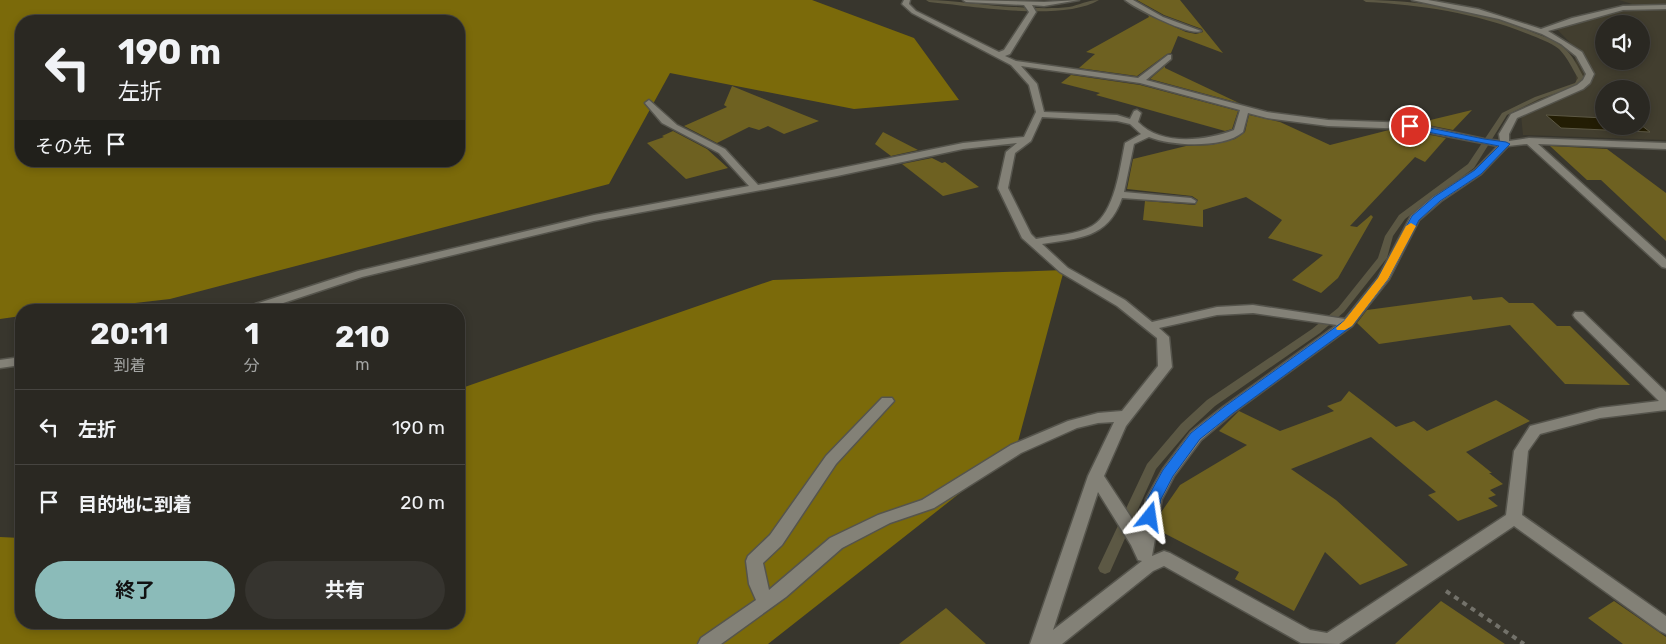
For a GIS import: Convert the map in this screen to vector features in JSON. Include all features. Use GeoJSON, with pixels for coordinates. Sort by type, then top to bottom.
{"type":"FeatureCollection","features":[{"type":"Feature","properties":{"kind":"street"},"geometry":{"type":"LineString","coordinates":[[907,0],[905,4],[914,12],[1014,63],[1032,84],[1040,112],[1028,139],[1011,152],[1003,188],[1026,236],[1064,270],[1121,303],[1163,337],[1164,367],[1120,424],[1096,476],[1039,644]]}},
{"type":"Feature","properties":{"kind":"street"},"geometry":{"type":"LineString","coordinates":[[966,0],[1030,8],[1076,0]]}},
{"type":"Feature","properties":{"kind":"street"},"geometry":{"type":"LineString","coordinates":[[1128,0],[1161,18],[1197,31]]}},
{"type":"Feature","properties":{"kind":"street"},"geometry":{"type":"LineString","coordinates":[[1049,644],[1143,554],[1154,499],[1168,473],[1196,436],[1343,322],[1383,279],[1415,218],[1437,199],[1478,172],[1500,144],[1514,116],[1580,88],[1587,81],[1590,74],[1580,55],[1542,31],[1471,10],[1415,0]]}},
{"type":"Feature","properties":{"kind":"street"},"geometry":{"type":"LineString","coordinates":[[1619,0],[1640,6]]}},
{"type":"Feature","properties":{"kind":"street"},"geometry":{"type":"LineString","coordinates":[[1542,31],[1575,20],[1623,8],[1640,6],[1666,7]]}},
{"type":"Feature","properties":{"kind":"street"},"geometry":{"type":"LineString","coordinates":[[1000,55],[1007,52],[1030,8]]}},
{"type":"Feature","properties":{"kind":"street"},"geometry":{"type":"LineString","coordinates":[[1140,81],[1168,57]]}},
{"type":"Feature","properties":{"kind":"street"},"geometry":{"type":"LineString","coordinates":[[1014,63],[1140,81],[1293,120],[1410,126],[1500,144],[1529,141],[1666,146]]}},
{"type":"Feature","properties":{"kind":"street"},"geometry":{"type":"LineString","coordinates":[[649,103],[657,115],[674,128],[695,136],[722,152],[756,188]]}},
{"type":"Feature","properties":{"kind":"street"},"geometry":{"type":"LineString","coordinates":[[1039,114],[1135,118],[1145,132],[1149,134],[1184,141],[1230,136],[1238,132],[1245,108]]}},
{"type":"Feature","properties":{"kind":"street"},"geometry":{"type":"LineString","coordinates":[[1033,243],[1096,229],[1106,221],[1114,206],[1130,143],[1149,134]]}},
{"type":"Feature","properties":{"kind":"street"},"geometry":{"type":"LineString","coordinates":[[268,304],[358,274],[594,218],[756,188],[963,146],[1028,139]]}},
{"type":"Feature","properties":{"kind":"street"},"geometry":{"type":"LineString","coordinates":[[1529,141],[1666,264]]}},
{"type":"Feature","properties":{"kind":"street"},"geometry":{"type":"LineString","coordinates":[[1117,195],[1191,201]]}},
{"type":"Feature","properties":{"kind":"street"},"geometry":{"type":"LineString","coordinates":[[1150,326],[1226,310],[1253,309],[1343,322]]}},
{"type":"Feature","properties":{"kind":"street"},"geometry":{"type":"LineString","coordinates":[[1579,315],[1666,400]]}},
{"type":"Feature","properties":{"kind":"street"},"geometry":{"type":"LineString","coordinates":[[0,364],[15,362]]}},
{"type":"Feature","properties":{"kind":"street"},"geometry":{"type":"LineString","coordinates":[[766,603],[758,584],[754,560],[776,540],[831,460],[887,401]]}},
{"type":"Feature","properties":{"kind":"street"},"geometry":{"type":"LineString","coordinates":[[1514,518],[1521,451],[1535,430],[1600,413],[1666,405]]}},
{"type":"Feature","properties":{"kind":"street"},"geometry":{"type":"LineString","coordinates":[[707,644],[766,603],[836,543],[884,519],[928,504],[1016,449],[1073,424],[1098,418],[1126,416]]}},
{"type":"Feature","properties":{"kind":"street"},"geometry":{"type":"LineString","coordinates":[[1096,476],[1143,554],[1164,558],[1307,637],[1329,641],[1514,518]]}},
{"type":"Feature","properties":{"kind":"street"},"geometry":{"type":"LineString","coordinates":[[1514,518],[1666,626]]}},
{"type":"Feature","properties":{"kind":"path"},"geometry":{"type":"LineString","coordinates":[[1425,577],[1524,644]]}},
{"type":"Feature","properties":{"kind":"shaded area"},"geometry":{"type":"Polygon","coordinates":[[[0,0],[812,0],[914,38],[959,100],[854,109],[670,73],[609,184],[170,299],[126,304],[15,304],[15,317],[0,319],[0,0]]]}},
{"type":"Feature","properties":{"kind":"shaded area"},"geometry":{"type":"Polygon","coordinates":[[[1619,0],[1666,0],[1666,140],[1523,135],[1520,105],[1576,84],[1575,48],[1552,24],[1632,4],[1619,0]]]}},
{"type":"Feature","properties":{"kind":"shaded area"},"geometry":{"type":"Polygon","coordinates":[[[1546,115],[1595,118],[1595,130],[1561,128],[1546,115]]]}},
{"type":"Feature","properties":{"kind":"shaded area"},"geometry":{"type":"Polygon","coordinates":[[[1064,270],[1016,449],[768,644],[0,644],[0,537],[15,538],[15,629],[465,629],[465,387],[773,280],[1064,270]]]}},
{"type":"Feature","properties":{"kind":"building"},"geometry":{"type":"Polygon","coordinates":[[[1137,0],[1180,0],[1223,53],[1178,36],[1171,53],[1137,76],[1079,68],[1095,54],[1086,52],[1149,17],[1148,15],[1186,32],[1196,34],[1203,32],[1202,29],[1164,15],[1137,0]]]}},
{"type":"Feature","properties":{"kind":"building"},"geometry":{"type":"Polygon","coordinates":[[[1165,66],[1165,68],[1239,103],[1150,79],[1165,66]]]}},
{"type":"Feature","properties":{"kind":"building"},"geometry":{"type":"Polygon","coordinates":[[[1071,75],[1140,85],[1238,111],[1232,129],[1225,131],[1096,95],[1100,93],[1061,83],[1071,75]]]}},
{"type":"Feature","properties":{"kind":"building"},"geometry":{"type":"Polygon","coordinates":[[[732,86],[819,121],[784,134],[768,126],[759,130],[749,127],[717,143],[684,126],[727,107],[724,105],[732,86]]]}},
{"type":"Feature","properties":{"kind":"building"},"geometry":{"type":"Polygon","coordinates":[[[1472,110],[1453,130],[1418,123],[1472,110]]]}},
{"type":"Feature","properties":{"kind":"building"},"geometry":{"type":"Polygon","coordinates":[[[1249,115],[1280,122],[1330,145],[1389,130],[1410,131],[1446,138],[1425,162],[1415,157],[1350,226],[1357,227],[1371,215],[1373,217],[1338,278],[1321,293],[1292,280],[1323,255],[1268,238],[1282,220],[1246,197],[1203,210],[1203,227],[1143,220],[1145,201],[1195,205],[1198,200],[1192,196],[1127,189],[1133,159],[1186,146],[1211,145],[1235,139],[1245,132],[1249,115]]]}},
{"type":"Feature","properties":{"kind":"building"},"geometry":{"type":"Polygon","coordinates":[[[673,131],[707,149],[728,168],[686,179],[647,143],[664,137],[662,136],[673,131]]]}},
{"type":"Feature","properties":{"kind":"building"},"geometry":{"type":"Polygon","coordinates":[[[883,132],[918,150],[891,156],[875,144],[883,132]]]}},
{"type":"Feature","properties":{"kind":"building"},"geometry":{"type":"Polygon","coordinates":[[[1550,146],[1607,149],[1666,193],[1666,241],[1601,180],[1587,180],[1550,146]]]}},
{"type":"Feature","properties":{"kind":"building"},"geometry":{"type":"Polygon","coordinates":[[[932,158],[942,163],[945,162],[979,187],[943,196],[902,164],[932,158]]]}},
{"type":"Feature","properties":{"kind":"building"},"geometry":{"type":"Polygon","coordinates":[[[1471,296],[1473,300],[1502,297],[1509,303],[1533,303],[1557,326],[1570,326],[1630,385],[1565,384],[1510,325],[1379,344],[1357,323],[1367,310],[1471,296]]]}},
{"type":"Feature","properties":{"kind":"building"},"geometry":{"type":"Polygon","coordinates":[[[1349,391],[1396,427],[1414,421],[1427,431],[1496,400],[1530,421],[1466,452],[1503,484],[1490,490],[1496,495],[1488,498],[1498,506],[1458,521],[1428,495],[1436,492],[1371,437],[1291,469],[1336,500],[1408,565],[1360,585],[1325,552],[1294,611],[1235,579],[1239,572],[1158,530],[1162,511],[1180,485],[1247,445],[1219,431],[1239,411],[1280,431],[1334,411],[1327,406],[1341,401],[1349,391]]]}},
{"type":"Feature","properties":{"kind":"building"},"geometry":{"type":"Polygon","coordinates":[[[1441,601],[1505,644],[1395,644],[1441,601]]]}},
{"type":"Feature","properties":{"kind":"building"},"geometry":{"type":"Polygon","coordinates":[[[1614,601],[1666,637],[1666,644],[1623,644],[1588,618],[1614,601]]]}},
{"type":"Feature","properties":{"kind":"building"},"geometry":{"type":"Polygon","coordinates":[[[946,608],[986,644],[899,644],[946,608]]]}},
{"type":"Feature","properties":{"kind":"waterway"},"geometry":{"type":"LineString","coordinates":[[929,0],[1014,9],[1071,8],[1096,0]]}},
{"type":"Feature","properties":{"kind":"waterway"},"geometry":{"type":"LineString","coordinates":[[1105,568],[1151,467],[1185,427],[1211,403],[1316,331],[1341,310],[1382,258],[1389,236],[1402,217],[1471,166],[1504,114],[1537,98],[1578,84],[1581,78],[1570,59],[1559,47],[1515,27],[1473,14],[1431,6],[1366,0]]}},
{"type":"Feature","properties":{"kind":"slow traffic"},"geometry":{"type":"LineString","coordinates":[[1341,328],[1348,323],[1383,279],[1411,226]]}},
{"type":"Feature","properties":{"kind":"route"},"geometry":{"type":"LineString","coordinates":[[1150,517],[1154,499],[1168,473],[1196,436],[1228,410],[1348,323],[1383,279],[1415,218],[1437,199],[1478,172],[1506,144],[1484,142],[1410,126]]}}]}
